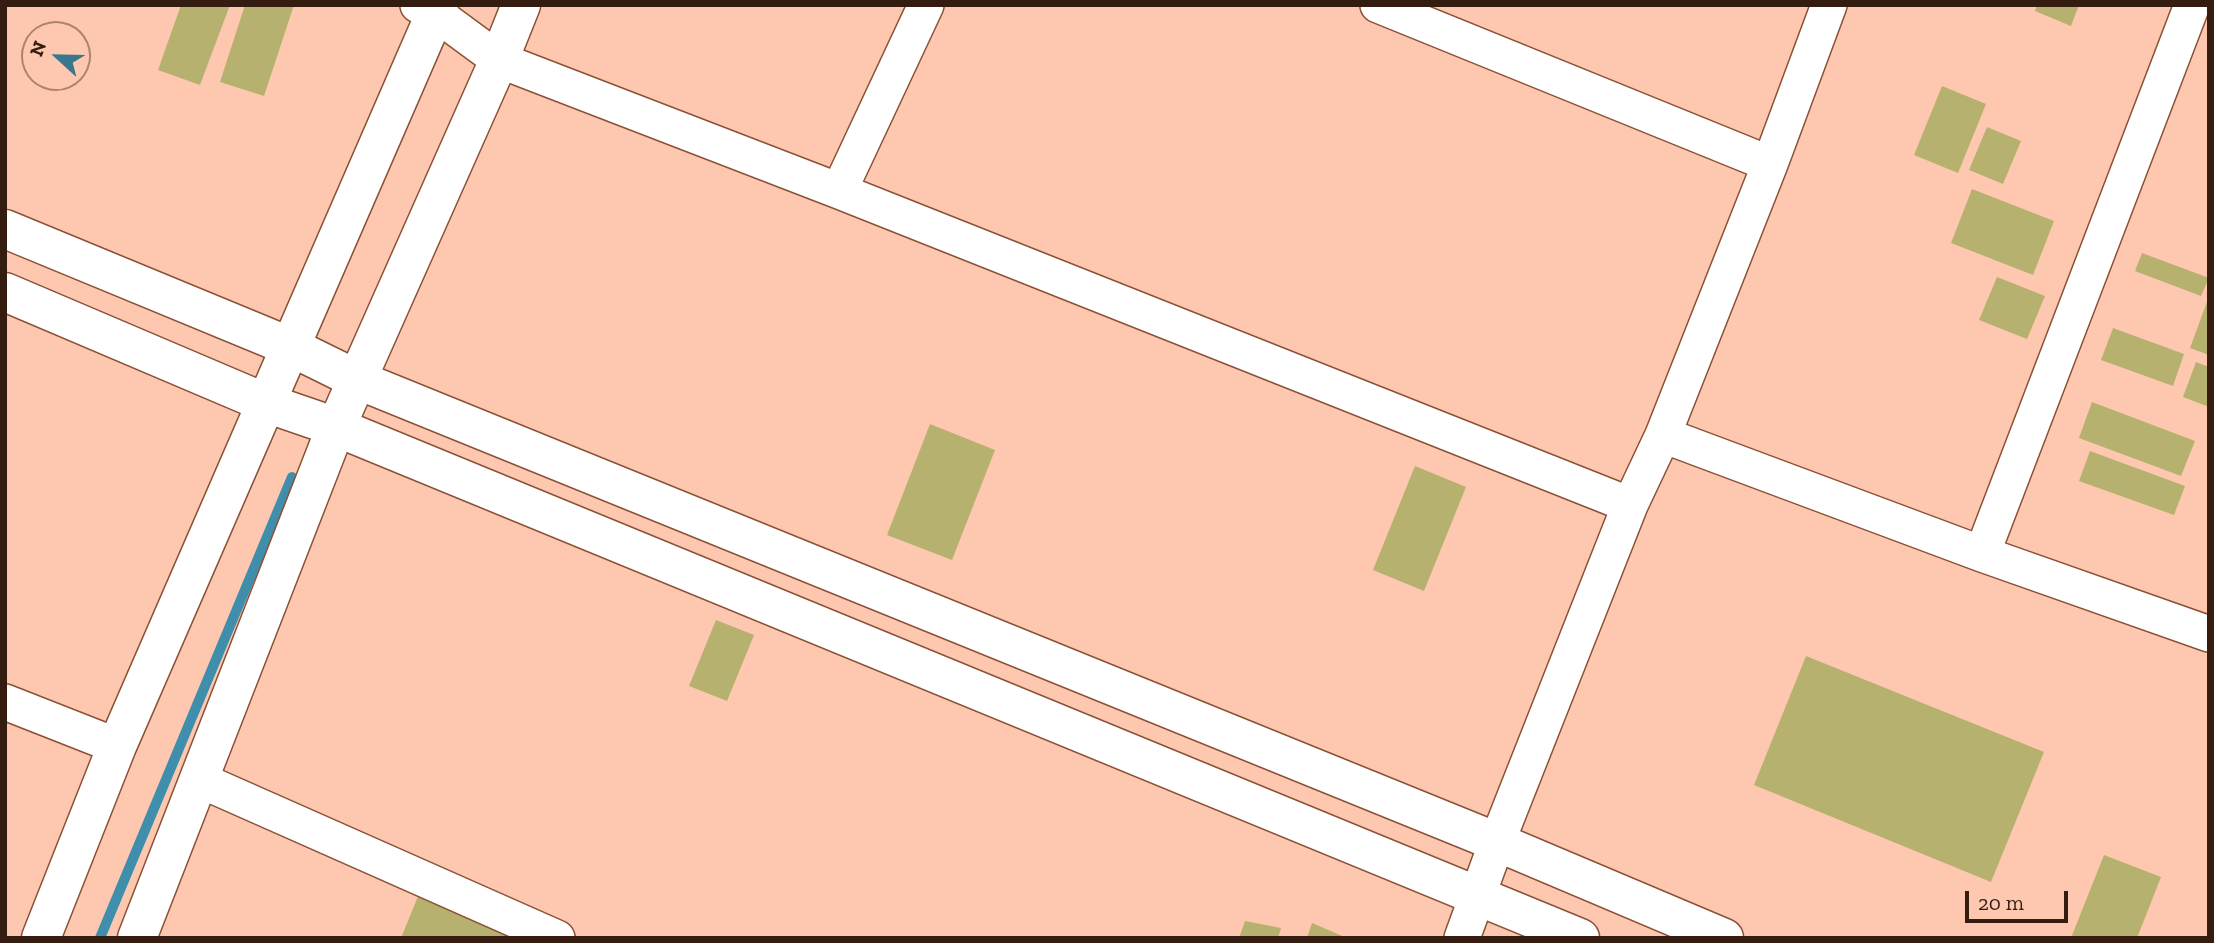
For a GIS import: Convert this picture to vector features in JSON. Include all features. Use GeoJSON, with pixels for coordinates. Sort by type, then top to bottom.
{"type":"FeatureCollection","features":[{"type":"Feature","properties":{"kind":"main road"},"geometry":{"type":"LineString","coordinates":[[137,938],[336,427],[521,5]]}},
{"type":"Feature","properties":{"kind":"main road"},"geometry":{"type":"LineString","coordinates":[[41,938],[117,746],[291,347],[431,8]]}},
{"type":"Feature","properties":{"kind":"main road"},"geometry":{"type":"LineString","coordinates":[[5,229],[291,347],[358,380],[1497,842],[1724,938]]}},
{"type":"Feature","properties":{"kind":"main road"},"geometry":{"type":"LineString","coordinates":[[5,292],[266,403],[336,427],[1580,938]]}},
{"type":"Feature","properties":{"kind":"street"},"geometry":{"type":"LineString","coordinates":[[839,191],[926,5]]}},
{"type":"Feature","properties":{"kind":"street"},"geometry":{"type":"LineString","coordinates":[[1378,5],[1770,164]]}},
{"type":"Feature","properties":{"kind":"street"},"geometry":{"type":"LineString","coordinates":[[1462,938],[1630,505],[1663,435],[1770,164],[1829,5]]}},
{"type":"Feature","properties":{"kind":"street"},"geometry":{"type":"LineString","coordinates":[[1982,554],[2192,5]]}},
{"type":"Feature","properties":{"kind":"street"},"geometry":{"type":"LineString","coordinates":[[431,8],[499,60],[839,191],[1630,505]]}},
{"type":"Feature","properties":{"kind":"street"},"geometry":{"type":"LineString","coordinates":[[1663,435],[1982,554],[2209,634]]}},
{"type":"Feature","properties":{"kind":"street"},"geometry":{"type":"LineString","coordinates":[[5,702],[117,746]]}},
{"type":"Feature","properties":{"kind":"street"},"geometry":{"type":"LineString","coordinates":[[200,780],[554,937]]}},
{"type":"Feature","properties":{"kind":"building"},"geometry":{"type":"Polygon","coordinates":[[[181,5],[230,5],[200,85],[158,70],[181,5]]]}},
{"type":"Feature","properties":{"kind":"building"},"geometry":{"type":"Polygon","coordinates":[[[245,5],[294,5],[264,96],[220,82],[245,5]]]}},
{"type":"Feature","properties":{"kind":"building"},"geometry":{"type":"Polygon","coordinates":[[[2037,5],[2079,5],[2071,26],[2035,11],[2037,5]]]}},
{"type":"Feature","properties":{"kind":"building"},"geometry":{"type":"Polygon","coordinates":[[[1942,86],[1986,104],[1958,173],[1914,155],[1942,86]]]}},
{"type":"Feature","properties":{"kind":"building"},"geometry":{"type":"Polygon","coordinates":[[[1987,127],[2021,141],[2003,184],[1969,170],[1987,127]]]}},
{"type":"Feature","properties":{"kind":"building"},"geometry":{"type":"Polygon","coordinates":[[[1972,189],[2054,221],[2033,275],[1951,243],[1972,189]]]}},
{"type":"Feature","properties":{"kind":"building"},"geometry":{"type":"Polygon","coordinates":[[[2142,253],[2209,278],[2201,296],[2135,271],[2142,253]]]}},
{"type":"Feature","properties":{"kind":"building"},"geometry":{"type":"Polygon","coordinates":[[[1997,277],[2045,296],[2027,339],[1979,320],[1997,277]]]}},
{"type":"Feature","properties":{"kind":"building"},"geometry":{"type":"Polygon","coordinates":[[[2209,299],[2209,355],[2190,348],[2209,299]]]}},
{"type":"Feature","properties":{"kind":"building"},"geometry":{"type":"Polygon","coordinates":[[[2113,328],[2184,354],[2173,386],[2101,360],[2113,328]]]}},
{"type":"Feature","properties":{"kind":"building"},"geometry":{"type":"Polygon","coordinates":[[[2196,362],[2209,367],[2209,407],[2183,397],[2196,362]]]}},
{"type":"Feature","properties":{"kind":"building"},"geometry":{"type":"Polygon","coordinates":[[[2092,402],[2195,441],[2181,476],[2079,438],[2092,402]]]}},
{"type":"Feature","properties":{"kind":"building"},"geometry":{"type":"Polygon","coordinates":[[[930,424],[995,450],[952,560],[887,535],[930,424]]]}},
{"type":"Feature","properties":{"kind":"building"},"geometry":{"type":"Polygon","coordinates":[[[2090,451],[2185,486],[2174,515],[2079,481],[2090,451]]]}},
{"type":"Feature","properties":{"kind":"building"},"geometry":{"type":"Polygon","coordinates":[[[1415,466],[1466,487],[1424,591],[1373,570],[1415,466]]]}},
{"type":"Feature","properties":{"kind":"building"},"geometry":{"type":"Polygon","coordinates":[[[716,620],[754,635],[727,701],[689,686],[716,620]]]}},
{"type":"Feature","properties":{"kind":"building"},"geometry":{"type":"Polygon","coordinates":[[[1806,656],[2044,752],[1991,882],[1754,785],[1806,656]]]}},
{"type":"Feature","properties":{"kind":"building"},"geometry":{"type":"Polygon","coordinates":[[[2104,855],[2161,877],[2137,938],[2071,938],[2104,855]]]}},
{"type":"Feature","properties":{"kind":"building"},"geometry":{"type":"Polygon","coordinates":[[[419,894],[514,932],[511,938],[401,938],[419,894]]]}},
{"type":"Feature","properties":{"kind":"building"},"geometry":{"type":"Polygon","coordinates":[[[1245,921],[1281,928],[1278,938],[1239,938],[1245,921]]]}},
{"type":"Feature","properties":{"kind":"building"},"geometry":{"type":"Polygon","coordinates":[[[1312,923],[1347,938],[1307,938],[1312,923]]]}},
{"type":"Feature","properties":{"kind":"waterway"},"geometry":{"type":"LineString","coordinates":[[100,938],[292,477]]}}]}
